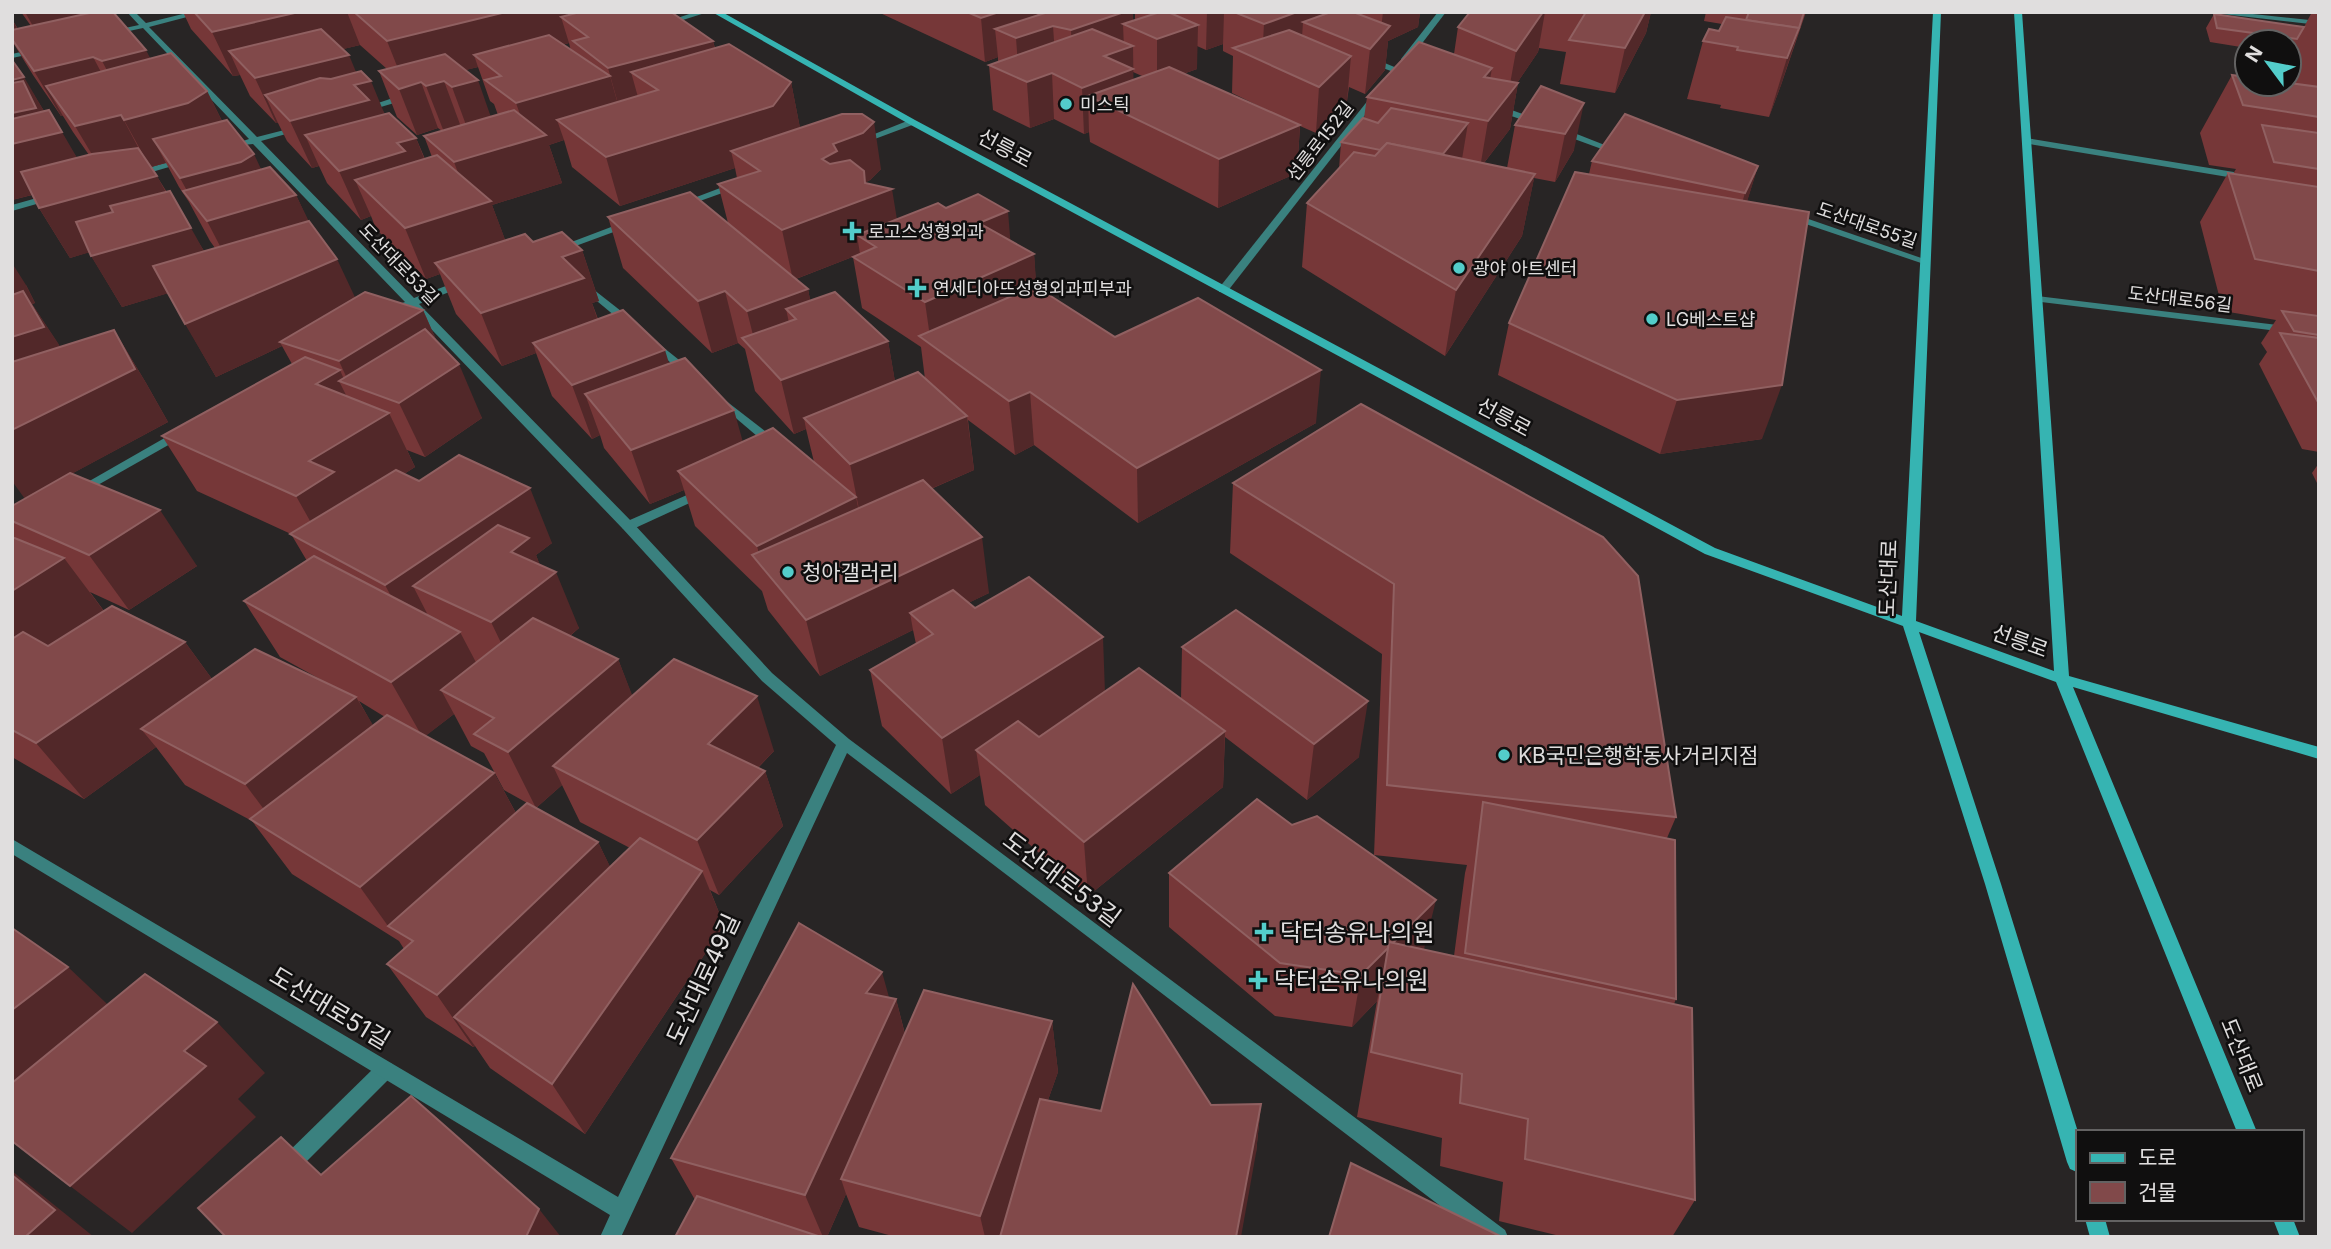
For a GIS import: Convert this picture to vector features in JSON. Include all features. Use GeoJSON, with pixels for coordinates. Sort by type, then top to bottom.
{"type":"FeatureCollection","features":[{"type":"Feature","properties":{"kind":"main road","name":"선릉로"},"geometry":{"type":"LineString","coordinates":[[716,12],[912,122],[1710,551],[2062,679],[2319,753]]}},
{"type":"Feature","properties":{"kind":"main road","name":"도산대로"},"geometry":{"type":"LineString","coordinates":[[1937,12],[1909,623],[1993,884],[2076,1159]]}},
{"type":"Feature","properties":{"kind":"main road","name":"도산대로"},"geometry":{"type":"LineString","coordinates":[[2018,12],[2062,679],[2246,1130]]}},
{"type":"Feature","properties":{"kind":"street","name":"도산대로53길"},"geometry":{"type":"LineString","coordinates":[[131,12],[246,143],[403,306],[628,526],[767,677],[844,743],[1497,1237]]}},
{"type":"Feature","properties":{"kind":"street"},"geometry":{"type":"LineString","coordinates":[[105,35],[202,12]]}},
{"type":"Feature","properties":{"kind":"street"},"geometry":{"type":"LineString","coordinates":[[651,27],[704,12]]}},
{"type":"Feature","properties":{"kind":"street"},"geometry":{"type":"LineString","coordinates":[[1387,81],[1442,12]]}},
{"type":"Feature","properties":{"kind":"street"},"geometry":{"type":"LineString","coordinates":[[2209,12],[2319,23]]}},
{"type":"Feature","properties":{"kind":"street"},"geometry":{"type":"LineString","coordinates":[[12,56],[52,47]]}},
{"type":"Feature","properties":{"kind":"street"},"geometry":{"type":"LineString","coordinates":[[1359,56],[1422,80]]}},
{"type":"Feature","properties":{"kind":"street","name":"선릉로152길"},"geometry":{"type":"LineString","coordinates":[[1223,290],[1379,92]]}},
{"type":"Feature","properties":{"kind":"street"},"geometry":{"type":"LineString","coordinates":[[359,111],[412,95]]}},
{"type":"Feature","properties":{"kind":"street"},"geometry":{"type":"LineString","coordinates":[[1488,104],[1632,157]]}},
{"type":"Feature","properties":{"kind":"street"},"geometry":{"type":"LineString","coordinates":[[847,146],[912,122]]}},
{"type":"Feature","properties":{"kind":"street"},"geometry":{"type":"LineString","coordinates":[[246,143],[306,126]]}},
{"type":"Feature","properties":{"kind":"street"},"geometry":{"type":"LineString","coordinates":[[2026,141],[2263,180]]}},
{"type":"Feature","properties":{"kind":"street"},"geometry":{"type":"LineString","coordinates":[[119,178],[200,156]]}},
{"type":"Feature","properties":{"kind":"street"},"geometry":{"type":"LineString","coordinates":[[677,206],[743,183]]}},
{"type":"Feature","properties":{"kind":"street"},"geometry":{"type":"LineString","coordinates":[[12,208],[66,193]]}},
{"type":"Feature","properties":{"kind":"street","name":"도산대로55길"},"geometry":{"type":"LineString","coordinates":[[1776,211],[1925,261]]}},
{"type":"Feature","properties":{"kind":"street"},"geometry":{"type":"LineString","coordinates":[[557,262],[547,253],[638,220]]}},
{"type":"Feature","properties":{"kind":"street"},"geometry":{"type":"LineString","coordinates":[[578,279],[702,384]]}},
{"type":"Feature","properties":{"kind":"street"},"geometry":{"type":"LineString","coordinates":[[403,306],[472,280]]}},
{"type":"Feature","properties":{"kind":"street","name":"도산대로56길"},"geometry":{"type":"LineString","coordinates":[[2036,299],[2319,333]]}},
{"type":"Feature","properties":{"kind":"street"},"geometry":{"type":"LineString","coordinates":[[713,393],[786,454],[774,460]]}},
{"type":"Feature","properties":{"kind":"street"},"geometry":{"type":"LineString","coordinates":[[72,494],[193,426]]}},
{"type":"Feature","properties":{"kind":"street"},"geometry":{"type":"LineString","coordinates":[[628,526],[713,487]]}},
{"type":"Feature","properties":{"kind":"street","name":"도산대로49길"},"geometry":{"type":"LineString","coordinates":[[610,1237],[844,743]]}},
{"type":"Feature","properties":{"kind":"street","name":"도산대로51길"},"geometry":{"type":"LineString","coordinates":[[12,846],[622,1211]]}},
{"type":"Feature","properties":{"kind":"street"},"geometry":{"type":"LineString","coordinates":[[276,1178],[384,1070]]}},
{"type":"Feature","properties":{"kind":"building"},"geometry":{"type":"Polygon","coordinates":[[[94,12],[113,12],[146,50],[102,61],[93,57],[34,71],[12,39],[12,30],[94,12]]]}},
{"type":"Feature","properties":{"kind":"building"},"geometry":{"type":"Polygon","coordinates":[[[194,12],[299,12],[212,32],[194,12]]]}},
{"type":"Feature","properties":{"kind":"building"},"geometry":{"type":"Polygon","coordinates":[[[354,12],[506,12],[387,41],[354,12]]]}},
{"type":"Feature","properties":{"kind":"building"},"geometry":{"type":"Polygon","coordinates":[[[580,12],[671,12],[713,41],[608,68],[573,41],[588,37],[561,17],[580,12]]]}},
{"type":"Feature","properties":{"kind":"building"},"geometry":{"type":"Polygon","coordinates":[[[967,12],[999,12],[981,18],[967,12]]]}},
{"type":"Feature","properties":{"kind":"building"},"geometry":{"type":"Polygon","coordinates":[[[1043,12],[1124,12],[1071,30],[1053,26],[1016,38],[995,29],[1045,13],[1043,12]]]}},
{"type":"Feature","properties":{"kind":"building"},"geometry":{"type":"Polygon","coordinates":[[[1168,12],[1198,25],[1157,39],[1123,24],[1168,12]]]}},
{"type":"Feature","properties":{"kind":"building"},"geometry":{"type":"Polygon","coordinates":[[[1234,12],[1297,12],[1264,24],[1234,12]]]}},
{"type":"Feature","properties":{"kind":"building"},"geometry":{"type":"Polygon","coordinates":[[[1331,12],[1353,12],[1390,26],[1370,49],[1303,22],[1331,12]]]}},
{"type":"Feature","properties":{"kind":"building"},"geometry":{"type":"Polygon","coordinates":[[[1470,12],[1543,12],[1516,51],[1458,27],[1470,12]]]}},
{"type":"Feature","properties":{"kind":"building"},"geometry":{"type":"Polygon","coordinates":[[[1586,12],[1645,12],[1625,48],[1569,40],[1586,12]]]}},
{"type":"Feature","properties":{"kind":"building"},"geometry":{"type":"Polygon","coordinates":[[[1749,12],[1804,12],[1799,28],[1746,20],[1749,12]]]}},
{"type":"Feature","properties":{"kind":"building"},"geometry":{"type":"Polygon","coordinates":[[[2214,14],[2304,27],[2233,28],[2233,30],[2217,28],[2214,14]]]}},
{"type":"Feature","properties":{"kind":"building"},"geometry":{"type":"Polygon","coordinates":[[[1726,17],[1799,28],[1787,58],[1703,41],[1709,29],[1719,31],[1726,17]]]}},
{"type":"Feature","properties":{"kind":"building"},"geometry":{"type":"Polygon","coordinates":[[[321,29],[349,55],[255,78],[229,51],[321,29]]]}},
{"type":"Feature","properties":{"kind":"building"},"geometry":{"type":"Polygon","coordinates":[[[1092,29],[1133,46],[1104,56],[1133,69],[1082,88],[1052,73],[1027,82],[989,65],[1092,29]]]}},
{"type":"Feature","properties":{"kind":"building"},"geometry":{"type":"Polygon","coordinates":[[[1289,30],[1351,56],[1319,87],[1233,48],[1289,30]]]}},
{"type":"Feature","properties":{"kind":"building"},"geometry":{"type":"Polygon","coordinates":[[[549,35],[610,76],[516,103],[485,80],[501,76],[474,55],[549,35]]]}},
{"type":"Feature","properties":{"kind":"building"},"geometry":{"type":"Polygon","coordinates":[[[1419,42],[1492,68],[1484,77],[1518,83],[1488,121],[1367,97],[1419,42]]]}},
{"type":"Feature","properties":{"kind":"building"},"geometry":{"type":"Polygon","coordinates":[[[729,44],[791,82],[773,106],[606,157],[557,120],[658,90],[631,72],[729,44]]]}},
{"type":"Feature","properties":{"kind":"building"},"geometry":{"type":"Polygon","coordinates":[[[171,53],[207,91],[188,103],[124,120],[121,115],[75,126],[46,86],[171,53]]]}},
{"type":"Feature","properties":{"kind":"building"},"geometry":{"type":"Polygon","coordinates":[[[445,54],[478,80],[452,87],[444,81],[426,86],[421,82],[399,89],[379,71],[445,54]]]}},
{"type":"Feature","properties":{"kind":"building"},"geometry":{"type":"Polygon","coordinates":[[[12,60],[24,77],[12,80],[12,60]]]}},
{"type":"Feature","properties":{"kind":"building"},"geometry":{"type":"Polygon","coordinates":[[[1169,67],[1300,125],[1219,159],[1088,96],[1169,67]]]}},
{"type":"Feature","properties":{"kind":"building"},"geometry":{"type":"Polygon","coordinates":[[[361,71],[371,81],[354,85],[369,100],[290,121],[265,95],[320,78],[331,79],[361,71]]]}},
{"type":"Feature","properties":{"kind":"building"},"geometry":{"type":"Polygon","coordinates":[[[23,81],[36,108],[12,113],[12,83],[23,81]]]}},
{"type":"Feature","properties":{"kind":"building"},"geometry":{"type":"Polygon","coordinates":[[[2303,85],[2319,87],[2319,117],[2243,105],[2240,98],[2303,98],[2303,85]]]}},
{"type":"Feature","properties":{"kind":"building"},"geometry":{"type":"Polygon","coordinates":[[[1541,86],[1584,103],[1565,134],[1515,125],[1541,86]]]}},
{"type":"Feature","properties":{"kind":"building"},"geometry":{"type":"Polygon","coordinates":[[[1391,108],[1468,123],[1443,154],[1387,143],[1380,150],[1341,142],[1363,118],[1378,123],[1391,108]]]}},
{"type":"Feature","properties":{"kind":"building"},"geometry":{"type":"Polygon","coordinates":[[[49,110],[62,132],[12,144],[12,119],[49,110]]]}},
{"type":"Feature","properties":{"kind":"building"},"geometry":{"type":"Polygon","coordinates":[[[514,110],[546,135],[454,162],[424,136],[514,110]]]}},
{"type":"Feature","properties":{"kind":"building"},"geometry":{"type":"Polygon","coordinates":[[[389,113],[416,138],[397,143],[405,151],[339,171],[305,135],[389,113]]]}},
{"type":"Feature","properties":{"kind":"building"},"geometry":{"type":"Polygon","coordinates":[[[842,114],[862,114],[874,122],[863,133],[833,144],[837,151],[822,159],[830,164],[850,160],[864,171],[865,183],[892,189],[782,230],[718,184],[760,171],[731,151],[842,114]]]}},
{"type":"Feature","properties":{"kind":"building"},"geometry":{"type":"Polygon","coordinates":[[[1625,114],[1758,166],[1745,193],[1592,161],[1625,114]]]}},
{"type":"Feature","properties":{"kind":"building"},"geometry":{"type":"Polygon","coordinates":[[[227,120],[254,154],[241,162],[180,178],[153,139],[227,120]]]}},
{"type":"Feature","properties":{"kind":"building"},"geometry":{"type":"Polygon","coordinates":[[[2262,125],[2319,133],[2319,169],[2274,162],[2262,125]]]}},
{"type":"Feature","properties":{"kind":"building"},"geometry":{"type":"Polygon","coordinates":[[[1387,143],[1535,174],[1456,290],[1307,203],[1354,152],[1375,156],[1387,143]]]}},
{"type":"Feature","properties":{"kind":"building"},"geometry":{"type":"Polygon","coordinates":[[[138,148],[157,176],[39,208],[21,172],[92,154],[138,148]]]}},
{"type":"Feature","properties":{"kind":"building"},"geometry":{"type":"Polygon","coordinates":[[[437,155],[491,201],[405,228],[355,180],[437,155]]]}},
{"type":"Feature","properties":{"kind":"building"},"geometry":{"type":"Polygon","coordinates":[[[270,167],[296,195],[207,221],[183,191],[270,167]]]}},
{"type":"Feature","properties":{"kind":"building","name":"LG베스트샵"},"geometry":{"type":"Polygon","coordinates":[[[1575,172],[1809,212],[1782,385],[1677,400],[1509,323],[1575,172]]]}},
{"type":"Feature","properties":{"kind":"building"},"geometry":{"type":"Polygon","coordinates":[[[2228,173],[2319,187],[2319,271],[2255,259],[2228,173]]]}},
{"type":"Feature","properties":{"kind":"building"},"geometry":{"type":"Polygon","coordinates":[[[170,191],[191,228],[91,256],[76,222],[113,212],[110,206],[170,191]]]}},
{"type":"Feature","properties":{"kind":"building"},"geometry":{"type":"Polygon","coordinates":[[[690,192],[808,289],[747,311],[725,291],[698,301],[608,217],[690,192]]]}},
{"type":"Feature","properties":{"kind":"building"},"geometry":{"type":"Polygon","coordinates":[[[978,194],[1008,211],[979,223],[1034,254],[925,302],[853,257],[876,247],[857,235],[938,203],[946,208],[978,194]]]}},
{"type":"Feature","properties":{"kind":"building"},"geometry":{"type":"Polygon","coordinates":[[[309,221],[337,259],[185,324],[153,266],[309,221]]]}},
{"type":"Feature","properties":{"kind":"building"},"geometry":{"type":"Polygon","coordinates":[[[562,232],[582,250],[562,257],[584,278],[481,313],[435,263],[525,234],[533,242],[562,232]]]}},
{"type":"Feature","properties":{"kind":"building"},"geometry":{"type":"Polygon","coordinates":[[[1035,286],[1115,337],[1198,298],[1321,370],[1137,468],[1030,392],[1009,401],[919,336],[1035,286]]]}},
{"type":"Feature","properties":{"kind":"building"},"geometry":{"type":"Polygon","coordinates":[[[23,291],[44,327],[12,337],[12,295],[23,291]]]}},
{"type":"Feature","properties":{"kind":"building"},"geometry":{"type":"Polygon","coordinates":[[[365,292],[423,310],[339,361],[280,342],[365,292]]]}},
{"type":"Feature","properties":{"kind":"building"},"geometry":{"type":"Polygon","coordinates":[[[835,292],[888,341],[781,380],[742,338],[796,319],[786,309],[835,292]]]}},
{"type":"Feature","properties":{"kind":"building"},"geometry":{"type":"Polygon","coordinates":[[[623,310],[665,350],[572,385],[533,343],[623,310]]]}},
{"type":"Feature","properties":{"kind":"building"},"geometry":{"type":"Polygon","coordinates":[[[2282,311],[2319,316],[2319,335],[2294,331],[2282,311]]]}},
{"type":"Feature","properties":{"kind":"building"},"geometry":{"type":"Polygon","coordinates":[[[425,329],[459,364],[399,403],[339,381],[425,329]]]}},
{"type":"Feature","properties":{"kind":"building"},"geometry":{"type":"Polygon","coordinates":[[[114,330],[135,369],[12,430],[12,362],[114,330]]]}},
{"type":"Feature","properties":{"kind":"building"},"geometry":{"type":"Polygon","coordinates":[[[2280,333],[2319,338],[2319,404],[2280,333]]]}},
{"type":"Feature","properties":{"kind":"building"},"geometry":{"type":"Polygon","coordinates":[[[305,357],[340,370],[316,384],[389,413],[309,461],[334,472],[296,496],[162,436],[305,357]]]}},
{"type":"Feature","properties":{"kind":"building"},"geometry":{"type":"Polygon","coordinates":[[[685,358],[734,410],[631,450],[585,394],[685,358]]]}},
{"type":"Feature","properties":{"kind":"building"},"geometry":{"type":"Polygon","coordinates":[[[918,372],[967,416],[850,464],[804,418],[918,372]]]}},
{"type":"Feature","properties":{"kind":"building","name":"KB국민은행학동사거리지점"},"geometry":{"type":"Polygon","coordinates":[[[1361,404],[1603,537],[1638,576],[1676,817],[1387,785],[1394,584],[1233,483],[1361,404]]]}},
{"type":"Feature","properties":{"kind":"building"},"geometry":{"type":"Polygon","coordinates":[[[773,428],[856,497],[757,546],[678,471],[773,428]]]}},
{"type":"Feature","properties":{"kind":"building"},"geometry":{"type":"Polygon","coordinates":[[[459,455],[530,488],[385,585],[290,534],[396,470],[419,481],[459,455]]]}},
{"type":"Feature","properties":{"kind":"building"},"geometry":{"type":"Polygon","coordinates":[[[70,473],[160,510],[89,555],[12,521],[12,506],[70,473]]]}},
{"type":"Feature","properties":{"kind":"building"},"geometry":{"type":"Polygon","coordinates":[[[923,480],[982,537],[806,620],[752,555],[923,480]]]}},
{"type":"Feature","properties":{"kind":"building"},"geometry":{"type":"Polygon","coordinates":[[[498,525],[529,538],[511,552],[556,572],[491,622],[413,586],[498,525]]]}},
{"type":"Feature","properties":{"kind":"building"},"geometry":{"type":"Polygon","coordinates":[[[12,537],[64,558],[12,591],[12,537]]]}},
{"type":"Feature","properties":{"kind":"building"},"geometry":{"type":"Polygon","coordinates":[[[314,556],[460,632],[391,682],[244,601],[314,556]]]}},
{"type":"Feature","properties":{"kind":"building"},"geometry":{"type":"Polygon","coordinates":[[[1029,577],[1103,637],[942,738],[870,670],[933,634],[910,613],[953,590],[975,608],[1029,577]]]}},
{"type":"Feature","properties":{"kind":"building"},"geometry":{"type":"Polygon","coordinates":[[[112,606],[185,642],[36,743],[12,730],[12,639],[23,632],[48,646],[112,606]]]}},
{"type":"Feature","properties":{"kind":"building"},"geometry":{"type":"Polygon","coordinates":[[[1236,610],[1368,701],[1314,744],[1182,647],[1236,610]]]}},
{"type":"Feature","properties":{"kind":"building"},"geometry":{"type":"Polygon","coordinates":[[[533,618],[618,659],[508,752],[474,734],[494,718],[441,690],[533,618]]]}},
{"type":"Feature","properties":{"kind":"building"},"geometry":{"type":"Polygon","coordinates":[[[255,649],[356,697],[245,784],[141,729],[255,649]]]}},
{"type":"Feature","properties":{"kind":"building"},"geometry":{"type":"Polygon","coordinates":[[[674,659],[757,696],[708,744],[765,771],[697,840],[553,766],[674,659]]]}},
{"type":"Feature","properties":{"kind":"building"},"geometry":{"type":"Polygon","coordinates":[[[1139,668],[1225,731],[1084,842],[976,750],[1018,721],[1039,737],[1139,668]]]}},
{"type":"Feature","properties":{"kind":"building"},"geometry":{"type":"Polygon","coordinates":[[[387,715],[494,773],[360,887],[250,819],[387,715]]]}},
{"type":"Feature","properties":{"kind":"building"},"geometry":{"type":"Polygon","coordinates":[[[1257,799],[1292,825],[1317,816],[1436,900],[1393,943],[1389,942],[1388,948],[1361,975],[1280,963],[1169,873],[1257,799]]]}},
{"type":"Feature","properties":{"kind":"building"},"geometry":{"type":"Polygon","coordinates":[[[1483,802],[1675,840],[1676,999],[1465,953],[1483,802]]]}},
{"type":"Feature","properties":{"kind":"building"},"geometry":{"type":"Polygon","coordinates":[[[527,803],[598,842],[437,995],[387,964],[413,941],[388,926],[527,803]]]}},
{"type":"Feature","properties":{"kind":"building"},"geometry":{"type":"Polygon","coordinates":[[[640,838],[702,871],[552,1084],[454,1017],[640,838]]]}},
{"type":"Feature","properties":{"kind":"building"},"geometry":{"type":"Polygon","coordinates":[[[799,923],[882,972],[866,993],[896,999],[805,1195],[671,1158],[799,923]]]}},
{"type":"Feature","properties":{"kind":"building"},"geometry":{"type":"Polygon","coordinates":[[[12,928],[68,967],[12,1010],[12,928]]]}},
{"type":"Feature","properties":{"kind":"building"},"geometry":{"type":"Polygon","coordinates":[[[1389,942],[1692,1008],[1695,1200],[1525,1159],[1528,1119],[1460,1103],[1462,1074],[1371,1052],[1389,942]]]}},
{"type":"Feature","properties":{"kind":"building"},"geometry":{"type":"Polygon","coordinates":[[[145,974],[217,1022],[184,1051],[206,1066],[70,1186],[12,1141],[12,1083],[145,974]]]}},
{"type":"Feature","properties":{"kind":"building"},"geometry":{"type":"Polygon","coordinates":[[[1133,984],[1211,1105],[1261,1104],[1236,1237],[1000,1237],[1040,1099],[1101,1111],[1133,984]]]}},
{"type":"Feature","properties":{"kind":"building"},"geometry":{"type":"Polygon","coordinates":[[[924,990],[1052,1021],[980,1216],[841,1179],[924,990]]]}},
{"type":"Feature","properties":{"kind":"building"},"geometry":{"type":"Polygon","coordinates":[[[411,1096],[539,1209],[526,1237],[226,1237],[198,1208],[281,1137],[321,1175],[411,1096]]]}},
{"type":"Feature","properties":{"kind":"building"},"geometry":{"type":"Polygon","coordinates":[[[1351,1163],[1502,1237],[1329,1237],[1351,1163]]]}},
{"type":"Feature","properties":{"kind":"building"},"geometry":{"type":"Polygon","coordinates":[[[12,1175],[55,1210],[25,1237],[12,1237],[12,1175]]]}},
{"type":"Feature","properties":{"kind":"building"},"geometry":{"type":"Polygon","coordinates":[[[697,1196],[821,1237],[675,1237],[697,1196]]]}},
{"type":"Feature","properties":{"kind":"place","name":"미스틱"},"geometry":{"type":"Point","coordinates":[1066,104]}},
{"type":"Feature","properties":{"kind":"place","name":"로고스성형외과"},"geometry":{"type":"Point","coordinates":[852,231]}},
{"type":"Feature","properties":{"kind":"place","name":"광야 아트센터"},"geometry":{"type":"Point","coordinates":[1459,268]}},
{"type":"Feature","properties":{"kind":"place","name":"연세디아뜨성형외과피부과"},"geometry":{"type":"Point","coordinates":[917,288]}},
{"type":"Feature","properties":{"kind":"place","name":"LG베스트샵"},"geometry":{"type":"Point","coordinates":[1652,319]}},
{"type":"Feature","properties":{"kind":"place","name":"청아갤러리"},"geometry":{"type":"Point","coordinates":[788,572]}},
{"type":"Feature","properties":{"kind":"place","name":"KB국민은행학동사거리지점"},"geometry":{"type":"Point","coordinates":[1504,755]}},
{"type":"Feature","properties":{"kind":"place","name":"닥터송유나의원"},"geometry":{"type":"Point","coordinates":[1264,932]}},
{"type":"Feature","properties":{"kind":"place","name":"닥터손유나의원"},"geometry":{"type":"Point","coordinates":[1258,980]}}]}
